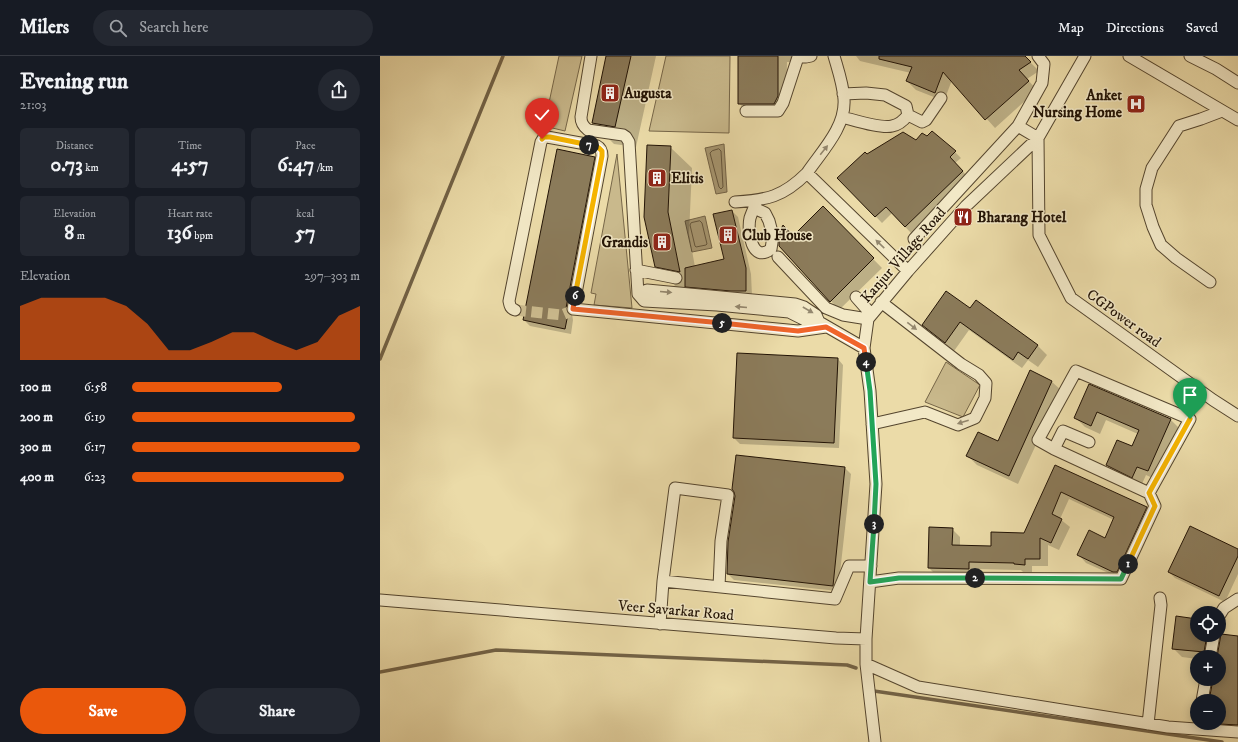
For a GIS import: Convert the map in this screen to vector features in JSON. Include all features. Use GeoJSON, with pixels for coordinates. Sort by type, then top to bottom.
{"type":"FeatureCollection","features":[{"type":"Feature","properties":{"kind":"street"},"geometry":{"type":"LineString","coordinates":[[591,56],[581,122],[583,127],[588,130],[623,135],[629,142],[638,294],[644,300],[795,304],[804,307],[816,315],[822,324],[864,348]]}},
{"type":"Feature","properties":{"kind":"street"},"geometry":{"type":"LineString","coordinates":[[746,111],[778,111],[783,103],[798,56],[811,56]]}},
{"type":"Feature","properties":{"kind":"street"},"geometry":{"type":"LineString","coordinates":[[735,202],[756,204],[780,194],[798,182],[807,173],[829,144],[842,117],[844,100],[842,83],[834,56]]}},
{"type":"Feature","properties":{"kind":"street"},"geometry":{"type":"LineString","coordinates":[[914,239],[1018,126],[1042,83],[1044,64],[1038,56]]}},
{"type":"Feature","properties":{"kind":"street","name":"Kanjur Village Road"},"geometry":{"type":"LineString","coordinates":[[862,639],[870,582],[876,484],[870,391],[864,348],[874,311],[966,206],[1038,138],[1085,56]]}},
{"type":"Feature","properties":{"kind":"street"},"geometry":{"type":"LineString","coordinates":[[1128,56],[1238,120]]}},
{"type":"Feature","properties":{"kind":"street"},"geometry":{"type":"LineString","coordinates":[[1190,56],[1216,69],[1238,83]]}},
{"type":"Feature","properties":{"kind":"street"},"geometry":{"type":"LineString","coordinates":[[843,94],[866,93],[885,95],[906,106],[908,116]]}},
{"type":"Feature","properties":{"kind":"street"},"geometry":{"type":"LineString","coordinates":[[908,116],[922,122],[926,120],[941,98]]}},
{"type":"Feature","properties":{"kind":"street"},"geometry":{"type":"LineString","coordinates":[[1210,282],[1176,258],[1161,245],[1146,205],[1146,189],[1152,168],[1179,126],[1222,111]]}},
{"type":"Feature","properties":{"kind":"street"},"geometry":{"type":"LineString","coordinates":[[842,117],[886,127],[893,126],[903,121],[908,116]]}},
{"type":"Feature","properties":{"kind":"street"},"geometry":{"type":"LineString","coordinates":[[1018,126],[1038,138]]}},
{"type":"Feature","properties":{"kind":"street"},"geometry":{"type":"LineString","coordinates":[[515,310],[510,306],[509,301],[541,142],[542,139],[547,137],[596,146],[602,151],[571,310],[798,331],[822,324]]}},
{"type":"Feature","properties":{"kind":"street","name":"CGPower road"},"geometry":{"type":"LineString","coordinates":[[1038,138],[1039,235],[1071,298],[1213,400],[1238,416]]}},
{"type":"Feature","properties":{"kind":"street"},"geometry":{"type":"LineString","coordinates":[[807,173],[908,271]]}},
{"type":"Feature","properties":{"kind":"street"},"geometry":{"type":"LineString","coordinates":[[778,257],[826,308],[843,315],[874,311]]}},
{"type":"Feature","properties":{"kind":"street"},"geometry":{"type":"LineString","coordinates":[[636,270],[676,278]]}},
{"type":"Feature","properties":{"kind":"street"},"geometry":{"type":"LineString","coordinates":[[858,294],[874,311],[979,375],[986,383],[985,398],[975,418],[958,425],[925,412],[872,424]]}},
{"type":"Feature","properties":{"kind":"street"},"geometry":{"type":"LineString","coordinates":[[870,582],[899,578],[1121,579],[1155,506],[1149,493],[1054,449],[1038,440],[1076,371],[1190,419],[1149,493]]}},
{"type":"Feature","properties":{"kind":"street"},"geometry":{"type":"LineString","coordinates":[[1054,449],[1063,431],[1089,442]]}},
{"type":"Feature","properties":{"kind":"street"},"geometry":{"type":"LineString","coordinates":[[660,624],[663,581],[675,488],[728,495],[722,541],[719,587]]}},
{"type":"Feature","properties":{"kind":"street"},"geometry":{"type":"LineString","coordinates":[[663,581],[835,599],[849,566],[871,566]]}},
{"type":"Feature","properties":{"kind":"street"},"geometry":{"type":"LineString","coordinates":[[1148,724],[1161,605],[1160,598]]}},
{"type":"Feature","properties":{"kind":"street"},"geometry":{"type":"LineString","coordinates":[[1226,607],[1238,599]]}},
{"type":"Feature","properties":{"kind":"street","name":"Veer Savarkar Road"},"geometry":{"type":"LineString","coordinates":[[380,600],[660,624],[862,639]]}},
{"type":"Feature","properties":{"kind":"street"},"geometry":{"type":"LineString","coordinates":[[862,639],[876,742]]}},
{"type":"Feature","properties":{"kind":"street"},"geometry":{"type":"LineString","coordinates":[[866,664],[918,687],[1168,727],[1190,726]]}},
{"type":"Feature","properties":{"kind":"street"},"geometry":{"type":"LineString","coordinates":[[1225,730],[1238,732]]}},
{"type":"Feature","properties":{"kind":"shaded area"},"geometry":{"type":"Polygon","coordinates":[[[559,56],[582,56],[565,131],[544,126],[559,56]]]}},
{"type":"Feature","properties":{"kind":"shaded area"},"geometry":{"type":"Polygon","coordinates":[[[666,56],[730,56],[729,133],[649,131],[666,56]]]}},
{"type":"Feature","properties":{"kind":"shaded area"},"geometry":{"type":"Polygon","coordinates":[[[617,154],[632,308],[594,305],[596,294],[591,293],[617,154]]]}},
{"type":"Feature","properties":{"kind":"shaded area"},"geometry":{"type":"Polygon","coordinates":[[[946,362],[980,385],[963,417],[925,402],[946,362]]]}},
{"type":"Feature","properties":{"kind":"water"},"geometry":{"type":"Polygon","coordinates":[[[724,144],[727,192],[716,194],[705,148],[724,144]]]}},
{"type":"Feature","properties":{"kind":"water"},"geometry":{"type":"Polygon","coordinates":[[[705,216],[712,248],[692,252],[685,221],[705,216]]]}},
{"type":"Feature","properties":{"kind":"building","name":"Augusta"},"geometry":{"type":"Polygon","coordinates":[[[606,56],[631,56],[615,127],[592,123],[606,56]]]}},
{"type":"Feature","properties":{"kind":"building"},"geometry":{"type":"Polygon","coordinates":[[[738,56],[778,56],[778,96],[774,104],[738,104],[738,56]]]}},
{"type":"Feature","properties":{"kind":"building"},"geometry":{"type":"Polygon","coordinates":[[[879,56],[1025,56],[1031,62],[1019,70],[1029,81],[985,120],[943,72],[935,93],[906,81],[912,67],[879,59],[879,56]]]}},
{"type":"Feature","properties":{"kind":"building"},"geometry":{"type":"Polygon","coordinates":[[[932,131],[956,151],[950,157],[963,171],[905,227],[886,207],[875,217],[837,178],[865,152],[867,154],[903,132],[916,140],[922,133],[927,136],[932,131]]]}},
{"type":"Feature","properties":{"kind":"building"},"geometry":{"type":"Polygon","coordinates":[[[647,145],[671,146],[668,212],[680,272],[655,267],[644,217],[647,145]]]}},
{"type":"Feature","properties":{"kind":"building"},"geometry":{"type":"Polygon","coordinates":[[[557,149],[595,157],[566,308],[568,314],[565,329],[523,320],[557,149]]]}},
{"type":"Feature","properties":{"kind":"building"},"geometry":{"type":"Polygon","coordinates":[[[823,206],[874,258],[830,302],[779,246],[779,233],[783,225],[793,236],[823,206]]]}},
{"type":"Feature","properties":{"kind":"building","name":"Club House"},"geometry":{"type":"Polygon","coordinates":[[[732,210],[746,268],[746,291],[685,287],[685,268],[724,259],[713,214],[732,210]]]}},
{"type":"Feature","properties":{"kind":"building"},"geometry":{"type":"Polygon","coordinates":[[[946,291],[970,308],[976,300],[1038,345],[1028,359],[1018,352],[1013,360],[960,322],[945,343],[922,325],[946,291]]]}},
{"type":"Feature","properties":{"kind":"building"},"geometry":{"type":"Polygon","coordinates":[[[737,353],[838,358],[834,443],[733,438],[737,353]]]}},
{"type":"Feature","properties":{"kind":"building"},"geometry":{"type":"Polygon","coordinates":[[[1030,370],[1052,381],[1009,476],[966,456],[978,432],[998,441],[1030,370]]]}},
{"type":"Feature","properties":{"kind":"building"},"geometry":{"type":"Polygon","coordinates":[[[1089,384],[1171,419],[1148,471],[1137,467],[1132,478],[1106,465],[1117,440],[1132,446],[1139,430],[1097,412],[1091,426],[1074,418],[1089,384]]]}},
{"type":"Feature","properties":{"kind":"building"},"geometry":{"type":"Polygon","coordinates":[[[736,455],[845,467],[833,586],[727,574],[728,542],[735,496],[732,489],[736,455]]]}},
{"type":"Feature","properties":{"kind":"building"},"geometry":{"type":"Polygon","coordinates":[[[1055,465],[1147,507],[1117,572],[1113,572],[1077,555],[1089,530],[1105,538],[1114,517],[1061,492],[1052,514],[1062,519],[1051,543],[1040,538],[1040,559],[1025,559],[1025,565],[1014,563],[969,562],[969,569],[928,568],[929,527],[953,528],[952,545],[991,546],[991,532],[1024,533],[1055,465]]]}},
{"type":"Feature","properties":{"kind":"building"},"geometry":{"type":"Polygon","coordinates":[[[1190,526],[1238,549],[1238,556],[1219,596],[1168,572],[1190,526]]]}},
{"type":"Feature","properties":{"kind":"building"},"geometry":{"type":"Polygon","coordinates":[[[1176,616],[1190,618],[1190,642],[1206,642],[1204,650],[1172,649],[1176,616]]]}},
{"type":"Feature","properties":{"kind":"building"},"geometry":{"type":"Polygon","coordinates":[[[1226,635],[1238,636],[1238,725],[1226,724],[1226,694],[1210,694],[1212,686],[1226,686],[1226,650],[1218,650],[1220,642],[1226,642],[1226,635]]]}},
{"type":"Feature","properties":{"kind":"waterway"},"geometry":{"type":"LineString","coordinates":[[380,359],[503,56]]}},
{"type":"Feature","properties":{"kind":"waterway"},"geometry":{"type":"LineString","coordinates":[[380,672],[496,650],[847,665],[856,668]]}},
{"type":"Feature","properties":{"kind":"waterway"},"geometry":{"type":"LineString","coordinates":[[874,691],[1222,742]]}},
{"type":"Feature","properties":{"kind":"tunnel"},"geometry":{"type":"LineString","coordinates":[[515,310],[562,315],[569,312]]}},
{"type":"Feature","properties":{"kind":"place","name":"Augusta"},"geometry":{"type":"Point","coordinates":[610,93]}},
{"type":"Feature","properties":{"kind":"place","name":"Anket Nursing Home"},"geometry":{"type":"Point","coordinates":[1136,104]}},
{"type":"Feature","properties":{"kind":"place","name":"Elitis"},"geometry":{"type":"Point","coordinates":[657,178]}},
{"type":"Feature","properties":{"kind":"place","name":"Bharang Hotel"},"geometry":{"type":"Point","coordinates":[963,217]}},
{"type":"Feature","properties":{"kind":"place","name":"Club House"},"geometry":{"type":"Point","coordinates":[728,235]}},
{"type":"Feature","properties":{"kind":"place","name":"Grandis"},"geometry":{"type":"Point","coordinates":[662,242]}},
{"type":"Feature","properties":{"kind":"route"},"geometry":{"type":"LineString","coordinates":[[542,139],[544,137],[550,137],[596,146],[602,151],[573,309],[798,331],[826,327],[864,348],[870,391],[876,484],[870,582],[899,578],[1121,579],[1155,506],[1149,493],[1190,419]]}}]}
